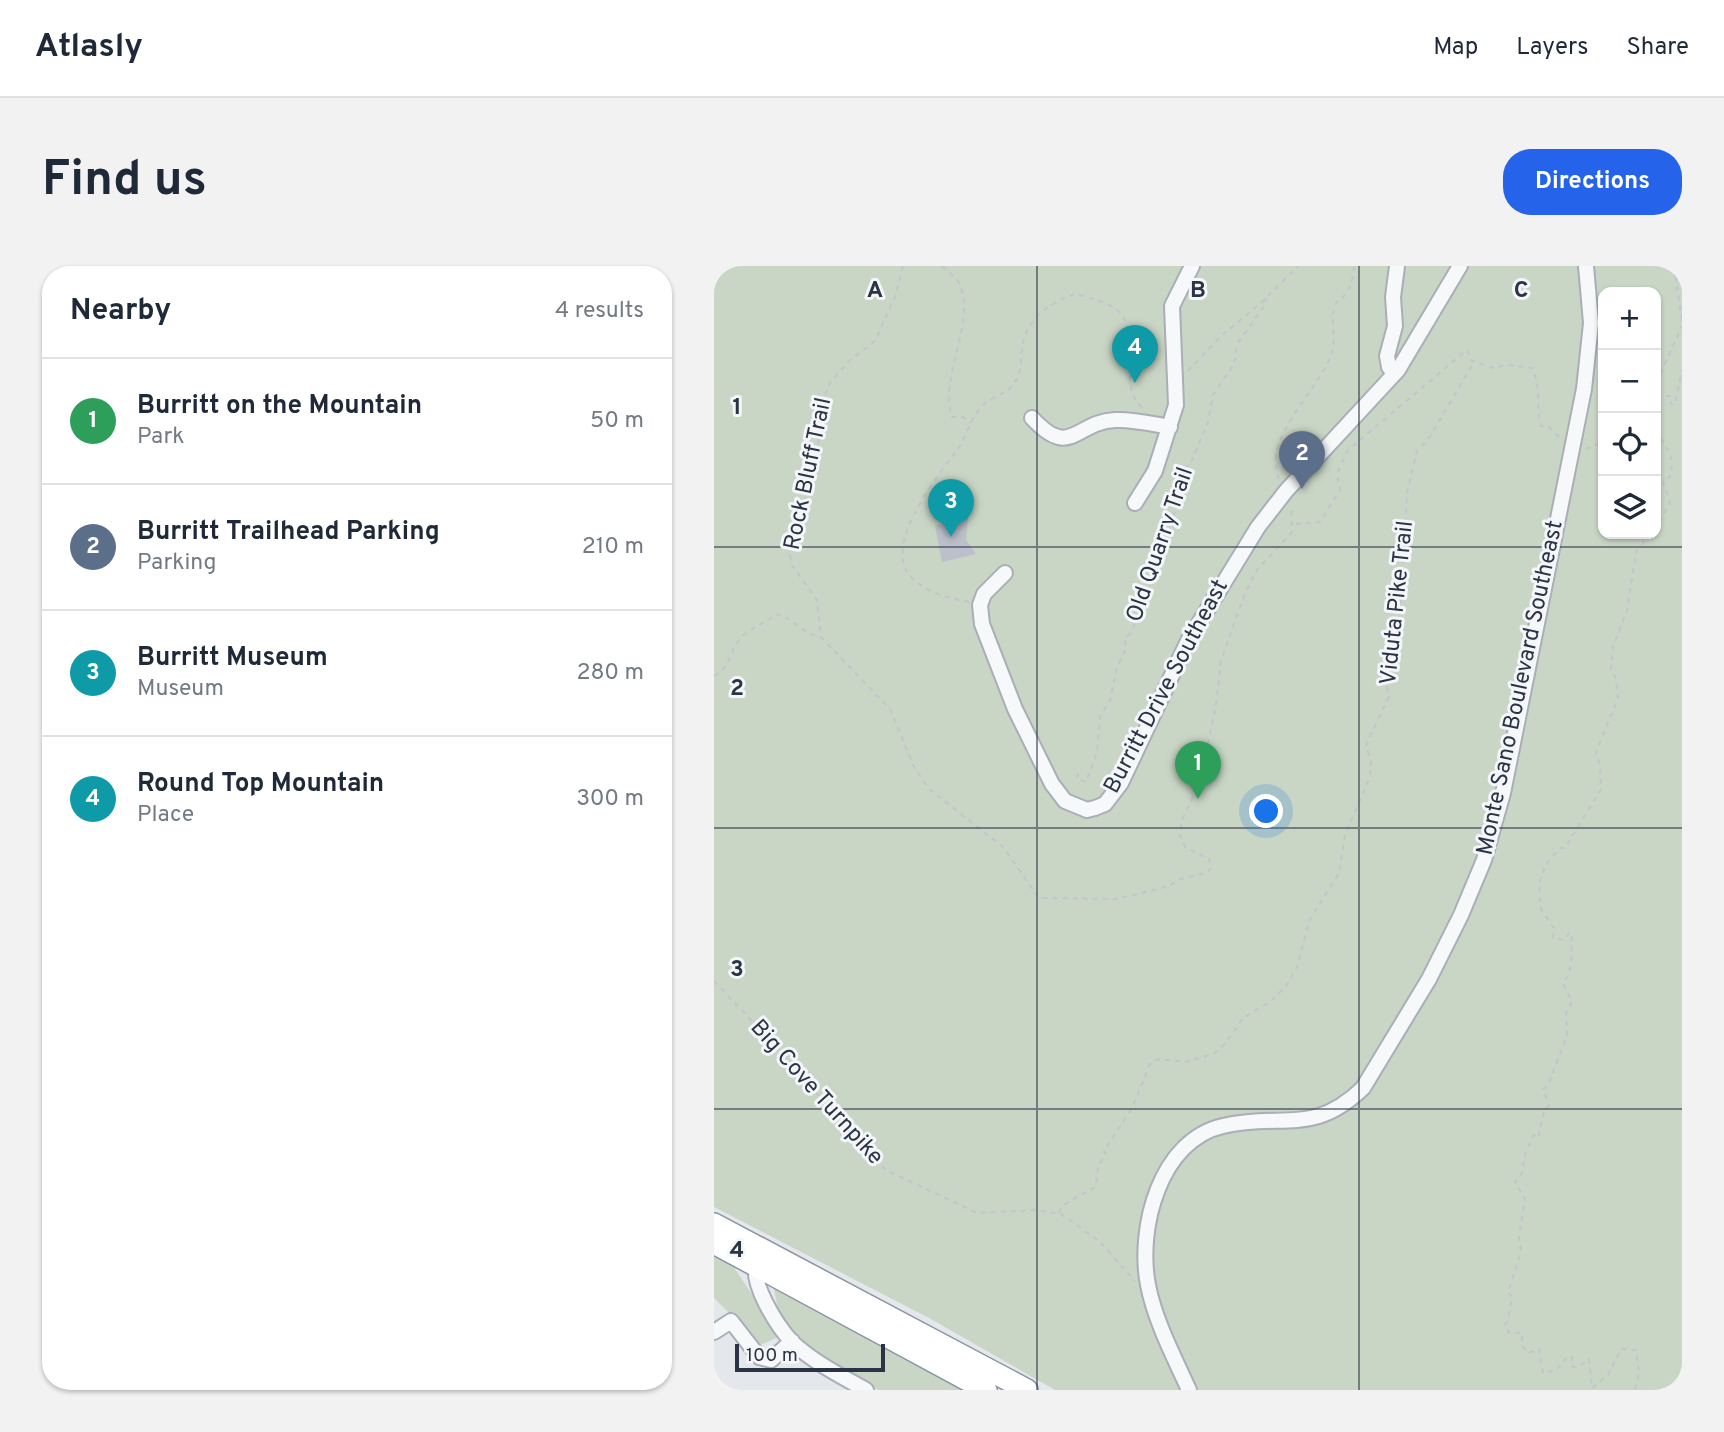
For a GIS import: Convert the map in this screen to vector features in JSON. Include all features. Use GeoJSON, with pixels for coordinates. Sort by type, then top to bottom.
{"type":"FeatureCollection","features":[{"type":"Feature","properties":{"kind":"highway"},"geometry":{"type":"LineString","coordinates":[[714,1224],[760,1257],[986,1390]]}},
{"type":"Feature","properties":{"kind":"highway"},"geometry":{"type":"LineString","coordinates":[[714,1243],[760,1257],[1027,1390]]}},
{"type":"Feature","properties":{"kind":"street"},"geometry":{"type":"LineString","coordinates":[[1135,503],[1155,471],[1164,426],[1177,405],[1172,306],[1192,266]]}},
{"type":"Feature","properties":{"kind":"street"},"geometry":{"type":"LineString","coordinates":[[1394,374],[1389,367],[1387,356],[1395,326],[1393,297],[1397,266]]}},
{"type":"Feature","properties":{"kind":"street","name":"Burritt Drive Southeast"},"geometry":{"type":"LineString","coordinates":[[980,605],[982,624],[1015,709],[1046,774],[1065,801],[1087,810],[1105,804],[1121,783],[1188,641],[1230,570],[1286,491],[1394,374],[1460,266]]}},
{"type":"Feature","properties":{"kind":"street","name":"Monte Sano Boulevard Southeast"},"geometry":{"type":"LineString","coordinates":[[1189,1390],[1153,1306],[1147,1282],[1149,1230],[1164,1177],[1177,1153],[1208,1130],[1238,1123],[1309,1120],[1323,1117],[1349,1102],[1363,1088],[1429,979],[1473,888],[1503,793],[1573,448],[1589,345],[1591,292],[1586,266]]}},
{"type":"Feature","properties":{"kind":"street"},"geometry":{"type":"LineString","coordinates":[[1032,418],[1043,430],[1055,437],[1069,439],[1114,420],[1164,426]]}},
{"type":"Feature","properties":{"kind":"street"},"geometry":{"type":"LineString","coordinates":[[980,605],[984,594],[1005,573]]}},
{"type":"Feature","properties":{"kind":"street"},"geometry":{"type":"LineString","coordinates":[[760,1257],[757,1285],[792,1341],[821,1364],[866,1390]]}},
{"type":"Feature","properties":{"kind":"street"},"geometry":{"type":"LineString","coordinates":[[714,1332],[731,1321],[759,1357],[771,1360],[792,1341]]}},
{"type":"Feature","properties":{"kind":"path","name":"Rock Bluff Trail"},"geometry":{"type":"LineString","coordinates":[[821,638],[817,600],[792,565],[791,543],[805,502],[805,482],[818,446],[821,407],[829,384],[848,362],[875,341],[896,294],[903,266]]}},
{"type":"Feature","properties":{"kind":"path"},"geometry":{"type":"LineString","coordinates":[[942,266],[959,282],[963,307],[949,396],[950,411],[952,417],[963,417],[971,423]]}},
{"type":"Feature","properties":{"kind":"path"},"geometry":{"type":"LineString","coordinates":[[1176,376],[1189,370],[1221,335],[1266,298],[1298,266]]}},
{"type":"Feature","properties":{"kind":"path"},"geometry":{"type":"LineString","coordinates":[[714,676],[729,664],[729,659],[745,635],[768,622],[775,614],[783,615],[808,634],[821,638],[890,709],[914,767],[929,789],[1003,847],[1039,898],[1116,899],[1208,873],[1211,868],[1209,859],[1185,847],[1180,835],[1182,820],[1200,782],[1216,705],[1221,661],[1244,596],[1257,570],[1281,548],[1294,523],[1286,491],[1276,472],[1278,452],[1285,431],[1304,398],[1320,380],[1332,352],[1335,306],[1352,283],[1354,266]]}},
{"type":"Feature","properties":{"kind":"path"},"geometry":{"type":"LineString","coordinates":[[1674,266],[1682,320]]}},
{"type":"Feature","properties":{"kind":"path"},"geometry":{"type":"LineString","coordinates":[[980,605],[929,590],[909,576],[902,548],[905,535],[930,485],[961,444],[971,423],[986,402],[1012,387],[1019,375],[1023,341],[1033,322],[1049,307],[1075,294],[1108,305],[1123,317],[1133,398],[1164,426]]}},
{"type":"Feature","properties":{"kind":"path","name":"Old Quarry Trail"},"geometry":{"type":"LineString","coordinates":[[1078,773],[1077,779],[1087,780],[1097,752],[1100,717],[1111,701],[1117,667],[1126,649],[1125,639],[1131,633],[1149,589],[1151,576],[1163,553],[1163,544],[1180,499],[1184,468],[1190,465],[1208,422],[1213,395],[1234,364],[1237,344],[1265,305],[1266,298]]}},
{"type":"Feature","properties":{"kind":"path"},"geometry":{"type":"LineString","coordinates":[[1661,372],[1682,326]]}},
{"type":"Feature","properties":{"kind":"path"},"geometry":{"type":"LineString","coordinates":[[1294,523],[1320,522],[1340,490],[1337,474],[1348,450],[1466,351],[1475,362],[1494,368],[1506,365],[1521,369],[1527,365],[1532,368],[1539,386],[1541,426],[1549,427],[1565,447],[1587,449],[1598,444]]}},
{"type":"Feature","properties":{"kind":"path","name":"Viduta Pike Trail"},"geometry":{"type":"LineString","coordinates":[[1059,1213],[1067,1203],[1079,1199],[1096,1186],[1098,1166],[1106,1154],[1104,1151],[1132,1108],[1150,1064],[1158,1059],[1186,1062],[1213,1054],[1226,1043],[1236,1025],[1271,1001],[1292,976],[1309,921],[1339,873],[1345,835],[1370,778],[1371,763],[1366,744],[1389,697],[1386,682],[1401,616],[1407,493],[1417,451],[1429,438],[1475,362]]}},
{"type":"Feature","properties":{"kind":"path"},"geometry":{"type":"LineString","coordinates":[[1661,395],[1671,396],[1671,404],[1675,404],[1682,370]]}},
{"type":"Feature","properties":{"kind":"path"},"geometry":{"type":"LineString","coordinates":[[1661,436],[1670,450],[1672,462],[1670,477],[1663,481],[1670,503],[1661,520]]}},
{"type":"Feature","properties":{"kind":"path"},"geometry":{"type":"LineString","coordinates":[[1636,1390],[1639,1373],[1636,1350],[1621,1349],[1608,1375],[1592,1388],[1589,1359],[1577,1368],[1572,1366],[1572,1357],[1568,1356],[1556,1370],[1543,1373],[1539,1349],[1531,1354],[1525,1351],[1522,1333],[1509,1333],[1505,1324],[1509,1317],[1511,1296],[1508,1293],[1521,1251],[1519,1236],[1525,1199],[1516,1179],[1523,1170],[1527,1146],[1534,1135],[1538,1138],[1549,1104],[1543,1089],[1549,1084],[1567,1036],[1566,1015],[1572,1002],[1563,983],[1570,973],[1573,961],[1572,934],[1569,933],[1564,940],[1553,938],[1553,928],[1541,909],[1539,884],[1546,864],[1560,848],[1565,848],[1601,789],[1600,765],[1596,752],[1618,698],[1616,679],[1611,669],[1613,646],[1627,611],[1636,552],[1646,539]]}},
{"type":"Feature","properties":{"kind":"path","name":"Big Cove Turnpike"},"geometry":{"type":"LineString","coordinates":[[714,981],[789,1060],[886,1170],[977,1213],[1035,1210],[1059,1213],[1075,1221],[1099,1241],[1137,1284],[1147,1282]]}},
{"type":"Feature","properties":{"kind":"green space"},"geometry":{"type":"Polygon","coordinates":[[[714,266],[1682,266],[1682,1390],[1055,1390],[929,1318],[714,1207],[714,266]]]}},
{"type":"Feature","properties":{"kind":"green space"},"geometry":{"type":"Polygon","coordinates":[[[714,1256],[733,1266],[780,1336],[761,1345],[714,1298],[714,1256]]]}},
{"type":"Feature","properties":{"kind":"green space"},"geometry":{"type":"Polygon","coordinates":[[[773,1286],[986,1390],[878,1390],[818,1355],[780,1317],[773,1286]]]}},
{"type":"Feature","properties":{"kind":"building"},"geometry":{"type":"Polygon","coordinates":[[[956,518],[968,518],[966,540],[976,554],[942,562],[935,526],[956,518]]]}},
{"type":"Feature","properties":{"kind":"place","name":"Round Top Mountain"},"geometry":{"type":"Point","coordinates":[1135,383]}},
{"type":"Feature","properties":{"kind":"place","name":"Burritt Trailhead Parking"},"geometry":{"type":"Point","coordinates":[1302,489]}},
{"type":"Feature","properties":{"kind":"place","name":"Burritt Museum"},"geometry":{"type":"Point","coordinates":[951,537]}},
{"type":"Feature","properties":{"kind":"place","name":"Burritt on the Mountain"},"geometry":{"type":"Point","coordinates":[1198,799]}}]}
